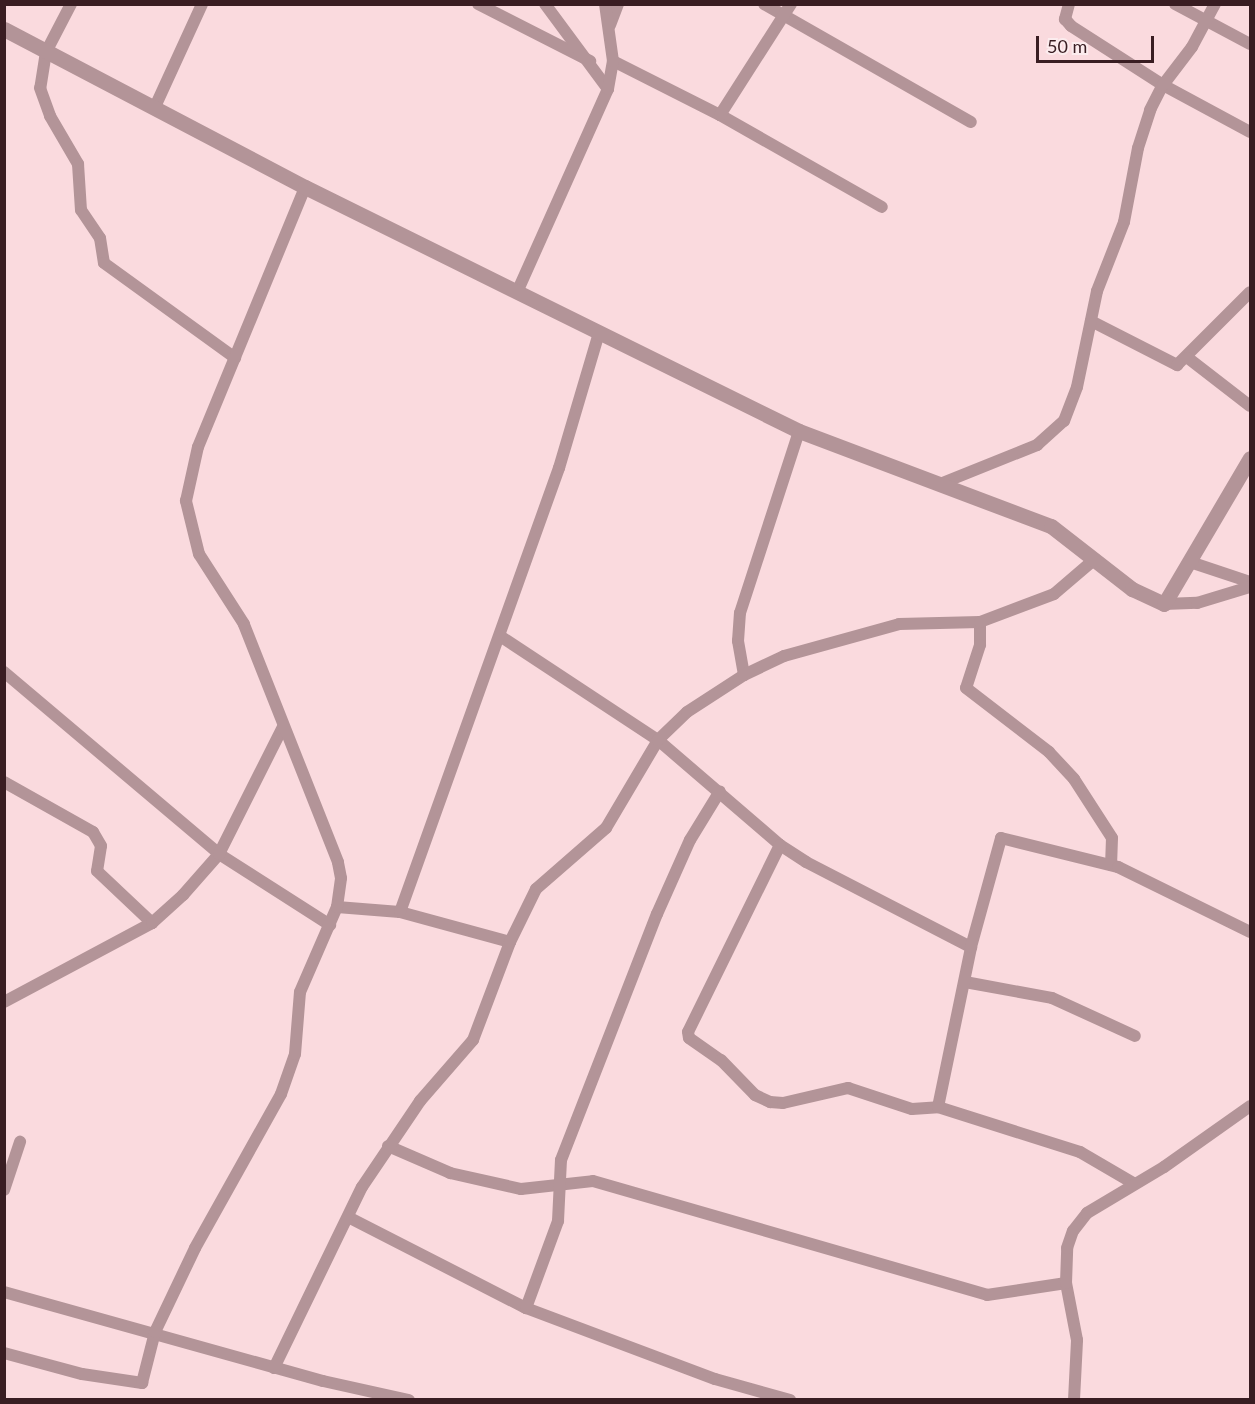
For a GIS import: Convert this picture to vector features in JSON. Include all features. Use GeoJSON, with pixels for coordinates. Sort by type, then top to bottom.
{"type":"FeatureCollection","features":[{"type":"Feature","properties":{"kind":"street"},"geometry":{"type":"LineString","coordinates":[[70,4],[46,52],[40,88],[50,116],[78,164],[81,210],[100,238],[104,263],[235,358]]}},
{"type":"Feature","properties":{"kind":"street"},"geometry":{"type":"LineString","coordinates":[[154,109],[202,4]]}},
{"type":"Feature","properties":{"kind":"street"},"geometry":{"type":"LineString","coordinates":[[478,4],[590,61]]}},
{"type":"Feature","properties":{"kind":"street"},"geometry":{"type":"LineString","coordinates":[[545,4],[590,61],[608,89]]}},
{"type":"Feature","properties":{"kind":"street"},"geometry":{"type":"LineString","coordinates":[[519,290],[608,89],[613,61],[610,25],[604,4]]}},
{"type":"Feature","properties":{"kind":"street"},"geometry":{"type":"LineString","coordinates":[[610,25],[618,4]]}},
{"type":"Feature","properties":{"kind":"street"},"geometry":{"type":"LineString","coordinates":[[764,4],[971,122]]}},
{"type":"Feature","properties":{"kind":"street"},"geometry":{"type":"LineString","coordinates":[[720,115],[791,4]]}},
{"type":"Feature","properties":{"kind":"street"},"geometry":{"type":"LineString","coordinates":[[1069,4],[1065,19],[1071,26],[1163,84],[1251,132]]}},
{"type":"Feature","properties":{"kind":"street"},"geometry":{"type":"LineString","coordinates":[[1175,4],[1251,44]]}},
{"type":"Feature","properties":{"kind":"street"},"geometry":{"type":"LineString","coordinates":[[940,484],[1037,445],[1064,421],[1077,387],[1097,291],[1124,222],[1138,148],[1163,84],[1208,21],[1215,4]]}},
{"type":"Feature","properties":{"kind":"street"},"geometry":{"type":"LineString","coordinates":[[4,29],[305,187],[519,290],[599,333],[799,431],[1051,526],[1132,589],[1164,604],[1197,603],[1251,587]]}},
{"type":"Feature","properties":{"kind":"street"},"geometry":{"type":"LineString","coordinates":[[613,61],[720,115],[882,207]]}},
{"type":"Feature","properties":{"kind":"street"},"geometry":{"type":"LineString","coordinates":[[4,1353],[139,1385],[144,1380],[155,1332],[195,1248],[281,1094],[295,1054],[300,992],[337,907],[341,878],[338,862],[244,624],[200,554],[186,501],[198,447],[305,187]]}},
{"type":"Feature","properties":{"kind":"street"},"geometry":{"type":"LineString","coordinates":[[1091,321],[1177,365],[1188,358],[1251,292]]}},
{"type":"Feature","properties":{"kind":"street"},"geometry":{"type":"LineString","coordinates":[[400,912],[559,468],[599,333]]}},
{"type":"Feature","properties":{"kind":"street"},"geometry":{"type":"LineString","coordinates":[[1188,358],[1251,406]]}},
{"type":"Feature","properties":{"kind":"street"},"geometry":{"type":"LineString","coordinates":[[744,675],[738,640],[740,613],[799,431]]}},
{"type":"Feature","properties":{"kind":"street"},"geometry":{"type":"LineString","coordinates":[[1164,604],[1251,458]]}},
{"type":"Feature","properties":{"kind":"street"},"geometry":{"type":"LineString","coordinates":[[274,1368],[348,1217],[388,1146],[429,1090],[473,1040],[510,942],[540,883],[606,828],[658,740],[687,712],[744,675],[806,648],[899,624],[980,622],[1054,594],[1095,559]]}},
{"type":"Feature","properties":{"kind":"street"},"geometry":{"type":"LineString","coordinates":[[1190,562],[1251,582]]}},
{"type":"Feature","properties":{"kind":"street"},"geometry":{"type":"LineString","coordinates":[[980,622],[980,645],[966,688],[1049,752],[1074,779],[1112,838],[1111,865]]}},
{"type":"Feature","properties":{"kind":"street"},"geometry":{"type":"LineString","coordinates":[[500,636],[658,740],[780,845],[833,878],[971,947]]}},
{"type":"Feature","properties":{"kind":"street"},"geometry":{"type":"LineString","coordinates":[[4,672],[219,854],[330,925]]}},
{"type":"Feature","properties":{"kind":"street"},"geometry":{"type":"LineString","coordinates":[[4,1002],[152,923],[183,895],[219,854],[283,727]]}},
{"type":"Feature","properties":{"kind":"street"},"geometry":{"type":"LineString","coordinates":[[4,782],[93,832],[101,846],[97,871],[152,923]]}},
{"type":"Feature","properties":{"kind":"street"},"geometry":{"type":"LineString","coordinates":[[526,1308],[558,1221],[561,1160],[644,946],[690,840],[720,791]]}},
{"type":"Feature","properties":{"kind":"street"},"geometry":{"type":"LineString","coordinates":[[938,1107],[971,947],[1001,838],[1111,865],[1251,932]]}},
{"type":"Feature","properties":{"kind":"street"},"geometry":{"type":"LineString","coordinates":[[780,845],[688,1032],[689,1038],[721,1060],[754,1095],[770,1102],[783,1103],[848,1088],[912,1109],[938,1107],[1080,1152],[1133,1184]]}},
{"type":"Feature","properties":{"kind":"street"},"geometry":{"type":"LineString","coordinates":[[337,907],[400,912],[510,942]]}},
{"type":"Feature","properties":{"kind":"street"},"geometry":{"type":"LineString","coordinates":[[965,982],[1041,994],[1135,1036]]}},
{"type":"Feature","properties":{"kind":"street"},"geometry":{"type":"LineString","coordinates":[[1074,1400],[1077,1340],[1066,1283],[1067,1248],[1073,1231],[1087,1213],[1164,1167],[1251,1106]]}},
{"type":"Feature","properties":{"kind":"street"},"geometry":{"type":"LineString","coordinates":[[4,1190],[20,1142]]}},
{"type":"Feature","properties":{"kind":"street"},"geometry":{"type":"LineString","coordinates":[[388,1146],[450,1173],[521,1189],[593,1181],[987,1295],[1066,1283]]}},
{"type":"Feature","properties":{"kind":"street"},"geometry":{"type":"LineString","coordinates":[[348,1217],[526,1308],[715,1379],[790,1400]]}},
{"type":"Feature","properties":{"kind":"street"},"geometry":{"type":"LineString","coordinates":[[4,1292],[155,1332],[274,1368],[409,1400]]}}]}
